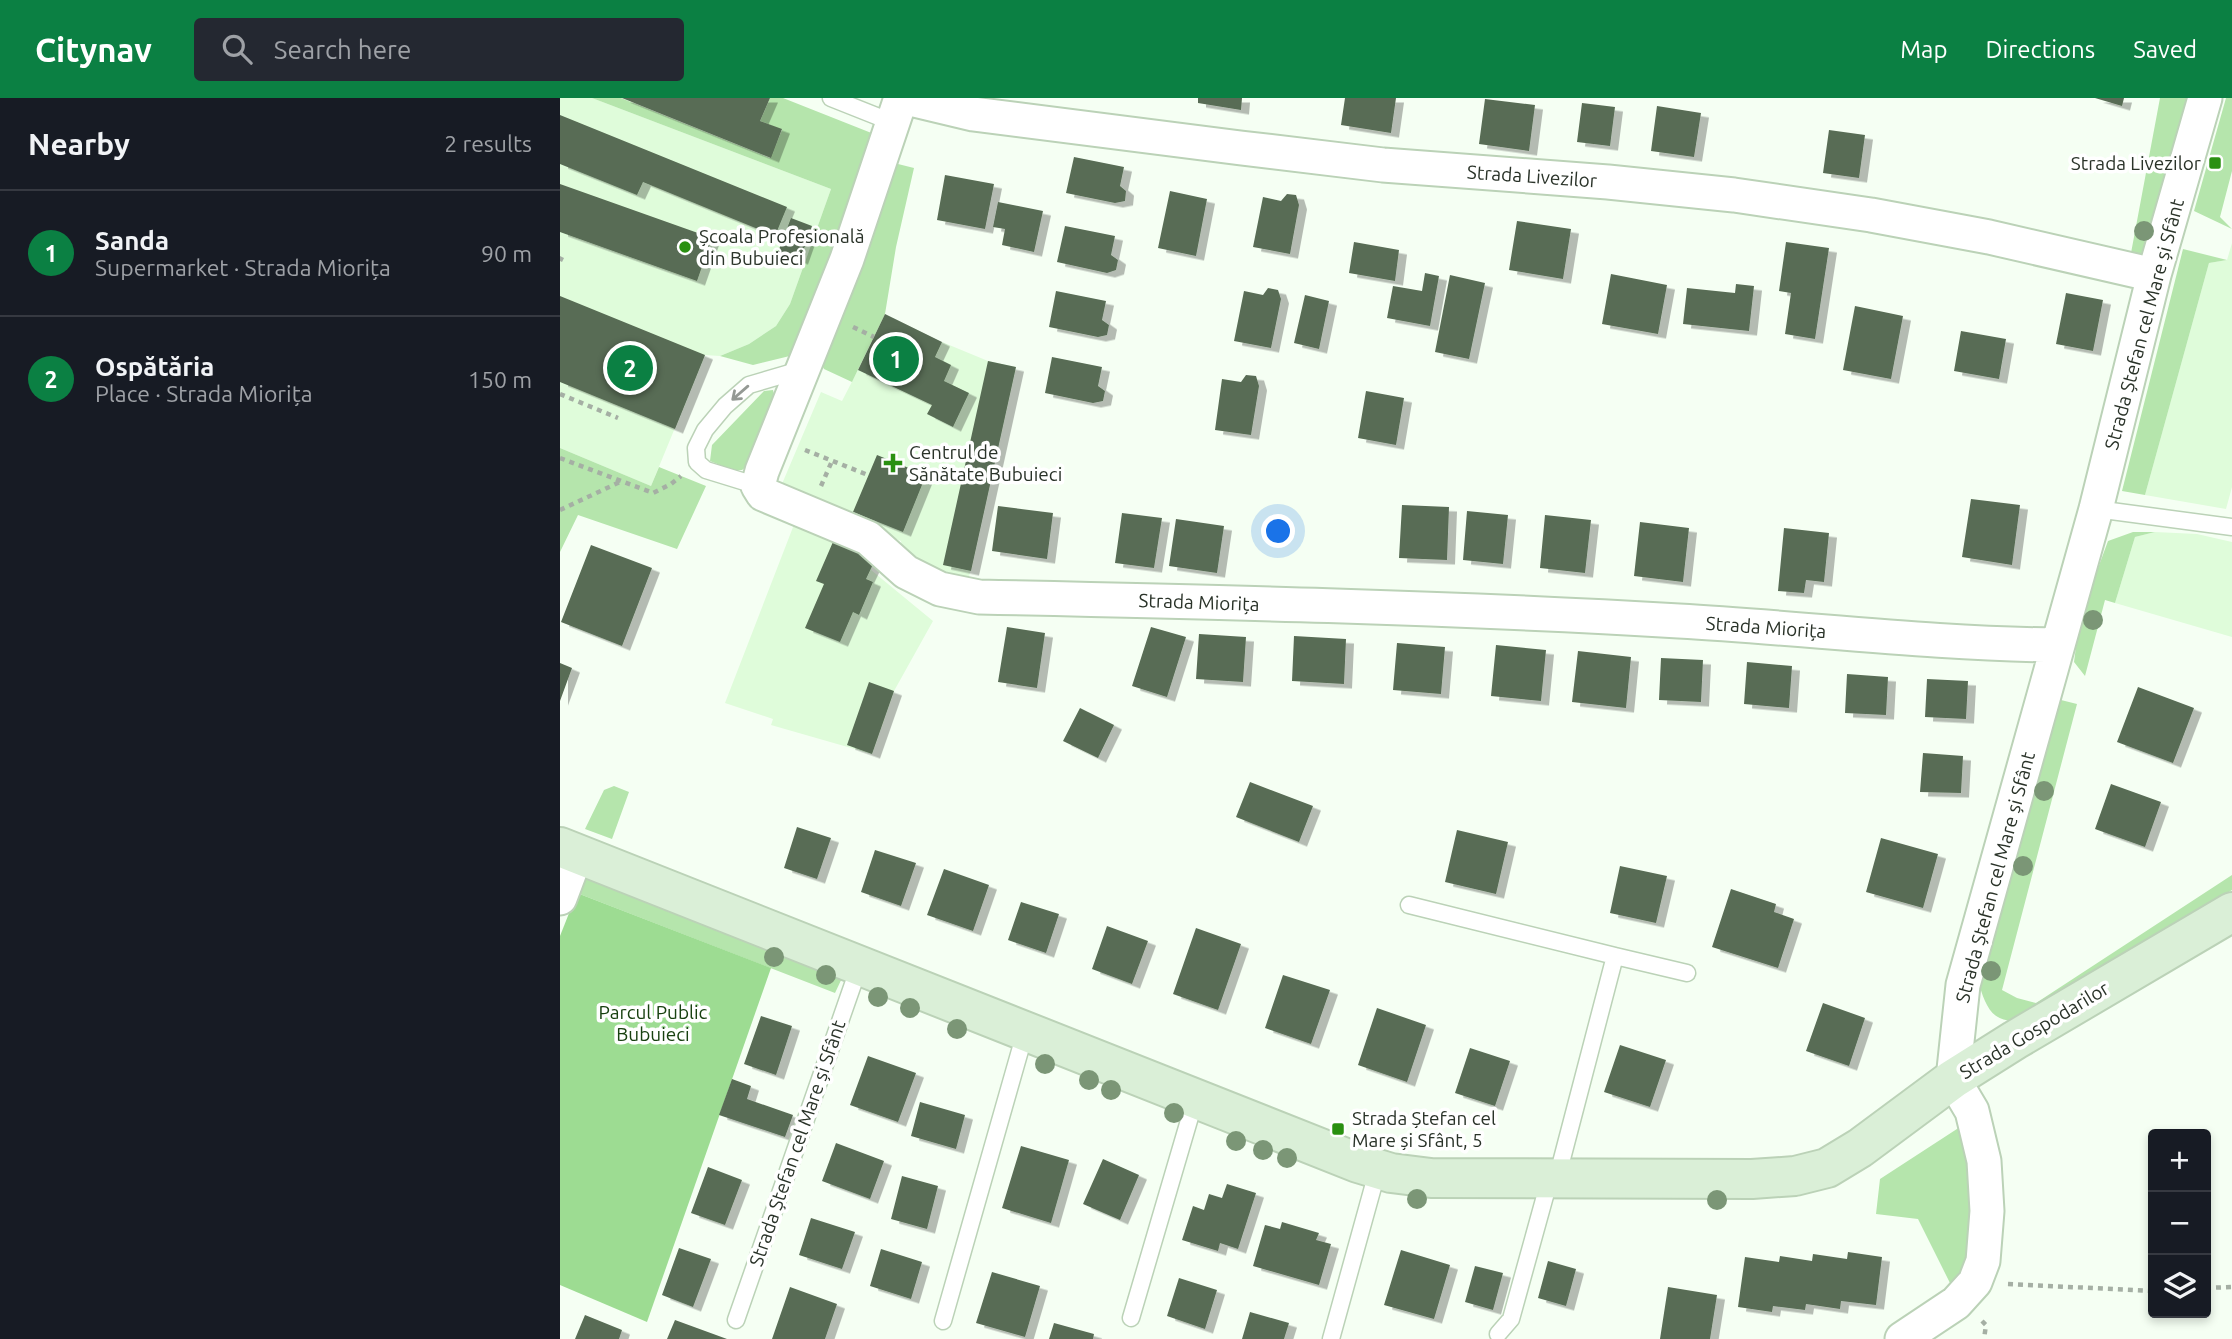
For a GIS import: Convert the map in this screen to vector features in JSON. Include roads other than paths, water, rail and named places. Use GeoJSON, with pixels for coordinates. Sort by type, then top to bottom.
{"type":"FeatureCollection","features":[{"type":"Feature","properties":{"kind":"street","name":"Strada Ștefan cel Mare și Sfânt"},"geometry":{"type":"LineString","coordinates":[[1953,1079],[1963,985],[2096,509],[2154,275],[2205,98]]}},
{"type":"Feature","properties":{"kind":"street","name":"Strada Livezilor"},"geometry":{"type":"LineString","coordinates":[[900,106],[1383,165],[1608,182],[1734,195],[1871,215],[1989,237],[2154,275]]}},
{"type":"Feature","properties":{"kind":"street"},"geometry":{"type":"LineString","coordinates":[[758,486],[847,259],[900,106]]}},
{"type":"Feature","properties":{"kind":"street","name":"Strada Miorița"},"geometry":{"type":"LineString","coordinates":[[758,486],[764,494],[868,538],[906,572],[940,589],[979,597],[1391,607],[1679,621],[2058,645]]}},
{"type":"Feature","properties":{"kind":"street"},"geometry":{"type":"LineString","coordinates":[[560,898],[568,850],[1349,1160],[1378,1169],[1431,1178],[1752,1179],[1795,1176],[1827,1168],[1860,1148],[1953,1079]]}},
{"type":"Feature","properties":{"kind":"street","name":"Strada Gospodarilor"},"geometry":{"type":"LineString","coordinates":[[1902,1339],[1956,1303],[1975,1282],[1983,1261],[1987,1211],[1984,1161],[1972,1111],[1953,1079],[2232,912]]}},
{"type":"Feature","properties":{"kind":"lane","name":"Strada Livezilor"},"geometry":{"type":"LineString","coordinates":[[831,98],[900,106]]}},
{"type":"Feature","properties":{"kind":"lane"},"geometry":{"type":"LineString","coordinates":[[758,486],[706,470],[697,462],[696,448],[705,430],[725,406],[749,385],[803,369]]}},
{"type":"Feature","properties":{"kind":"lane"},"geometry":{"type":"LineString","coordinates":[[2096,509],[2232,527]]}},
{"type":"Feature","properties":{"kind":"lane"},"geometry":{"type":"LineString","coordinates":[[1409,905],[1687,973]]}},
{"type":"Feature","properties":{"kind":"lane"},"geometry":{"type":"LineString","coordinates":[[1498,1334],[1511,1319],[1615,956]]}},
{"type":"Feature","properties":{"kind":"lane","name":"Strada Ștefan cel Mare și Sfânt"},"geometry":{"type":"LineString","coordinates":[[736,1320],[859,967]]}},
{"type":"Feature","properties":{"kind":"lane"},"geometry":{"type":"LineString","coordinates":[[943,1321],[1025,1033]]}},
{"type":"Feature","properties":{"kind":"lane"},"geometry":{"type":"LineString","coordinates":[[1131,1318],[1195,1100]]}},
{"type":"Feature","properties":{"kind":"lane"},"geometry":{"type":"LineString","coordinates":[[1331,1339],[1378,1169]]}},
{"type":"Feature","properties":{"kind":"place","name":"Strada Livezilor"},"geometry":{"type":"Point","coordinates":[2215,163]}},
{"type":"Feature","properties":{"kind":"place","name":"Școala Profesională din Bubuieci"},"geometry":{"type":"Point","coordinates":[685,247]}},
{"type":"Feature","properties":{"kind":"place","name":"Sanda"},"geometry":{"type":"Point","coordinates":[896,359]}},
{"type":"Feature","properties":{"kind":"place","name":"Ospătăria"},"geometry":{"type":"Point","coordinates":[630,368]}},
{"type":"Feature","properties":{"kind":"place","name":"Centrul de Sănătate Bubuieci"},"geometry":{"type":"Point","coordinates":[893,463]}},
{"type":"Feature","properties":{"kind":"place","name":"Strada Ștefan cel Mare și Sfânt, 5"},"geometry":{"type":"Point","coordinates":[1338,1129]}},
{"type":"Feature","properties":{"kind":"park label","name":"Parcul Public Bubuieci"},"geometry":{"type":"Point","coordinates":[653,1023]}}]}
